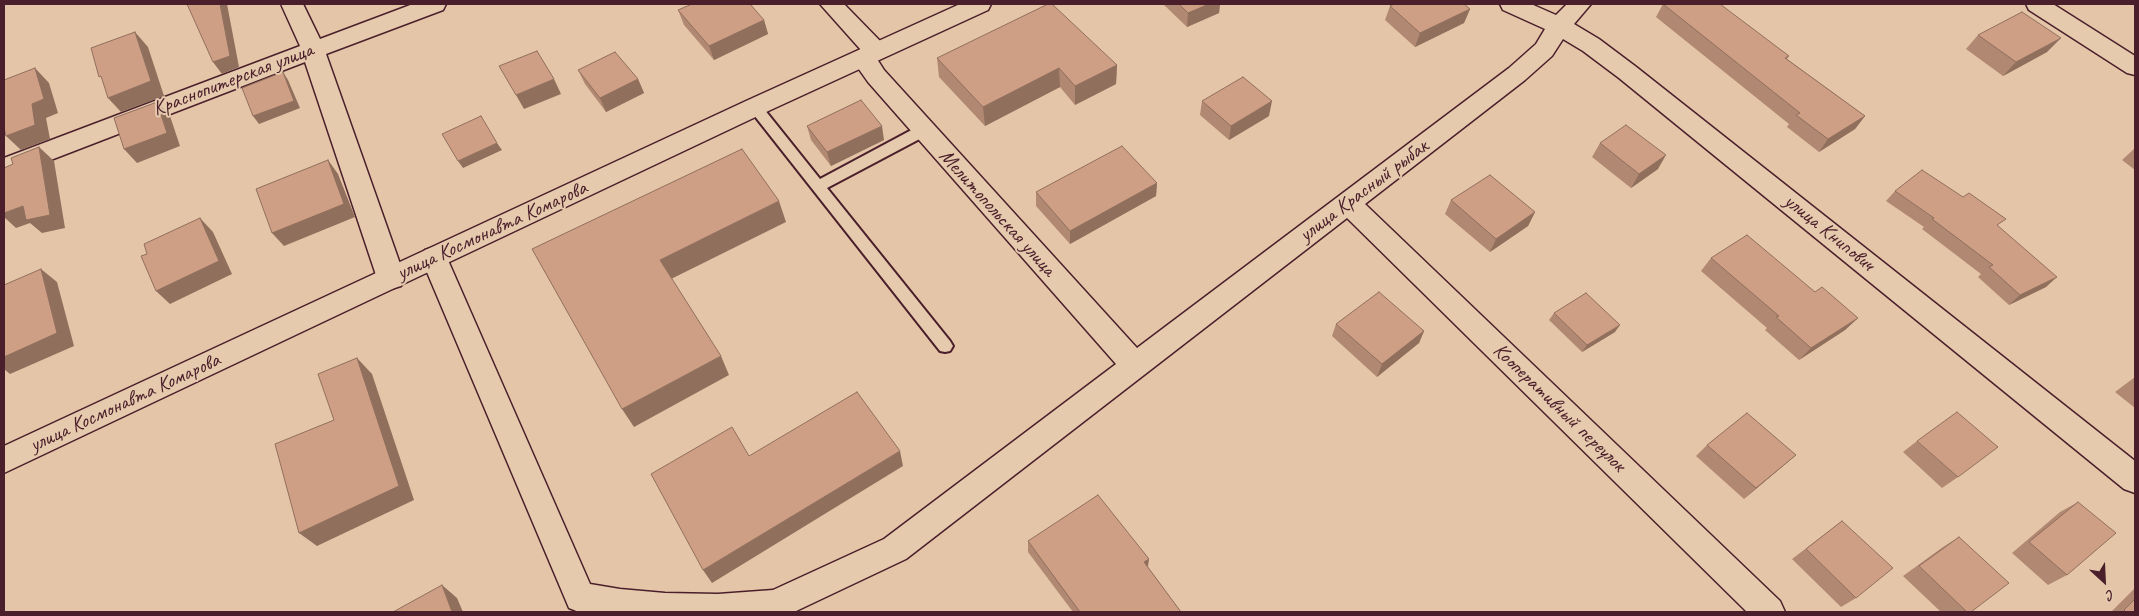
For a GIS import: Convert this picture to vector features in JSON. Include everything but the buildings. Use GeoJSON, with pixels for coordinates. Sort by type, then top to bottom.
{"type":"FeatureCollection","features":[{"type":"Feature","properties":{"kind":"street"},"geometry":{"type":"LineString","coordinates":[[292,4],[313,50],[391,278]]}},
{"type":"Feature","properties":{"kind":"street","name":"Краснопитерская улица"},"geometry":{"type":"LineString","coordinates":[[4,168],[435,4]]}},
{"type":"Feature","properties":{"kind":"street","name":"Мелитопольская улица"},"geometry":{"type":"LineString","coordinates":[[831,4],[869,55],[876,76],[1135,366]]}},
{"type":"Feature","properties":{"kind":"street","name":"улица Космонавта Комарова"},"geometry":{"type":"LineString","coordinates":[[4,460],[755,107],[980,4]]}},
{"type":"Feature","properties":{"kind":"street","name":"улица Книпович"},"geometry":{"type":"LineString","coordinates":[[1511,4],[1559,26],[1591,45],[1627,72],[2135,479]]}},
{"type":"Feature","properties":{"kind":"street","name":"улица Красный рыбак"},"geometry":{"type":"LineString","coordinates":[[619,609],[718,610],[775,605],[895,549],[1516,74],[1544,50],[1559,26],[1580,4]]}},
{"type":"Feature","properties":{"kind":"street"},"geometry":{"type":"LineString","coordinates":[[2037,4],[2135,67]]}},
{"type":"Feature","properties":{"kind":"street","name":"Кооперативный переулок"},"geometry":{"type":"LineString","coordinates":[[1348,203],[1769,612]]}},
{"type":"Feature","properties":{"kind":"street"},"geometry":{"type":"LineString","coordinates":[[434,258],[580,598],[619,609]]}},
{"type":"Feature","properties":{"kind":"lane"},"geometry":{"type":"LineString","coordinates":[[755,107],[945,346]]}},
{"type":"Feature","properties":{"kind":"lane"},"geometry":{"type":"LineString","coordinates":[[818,186],[924,130]]}}]}
